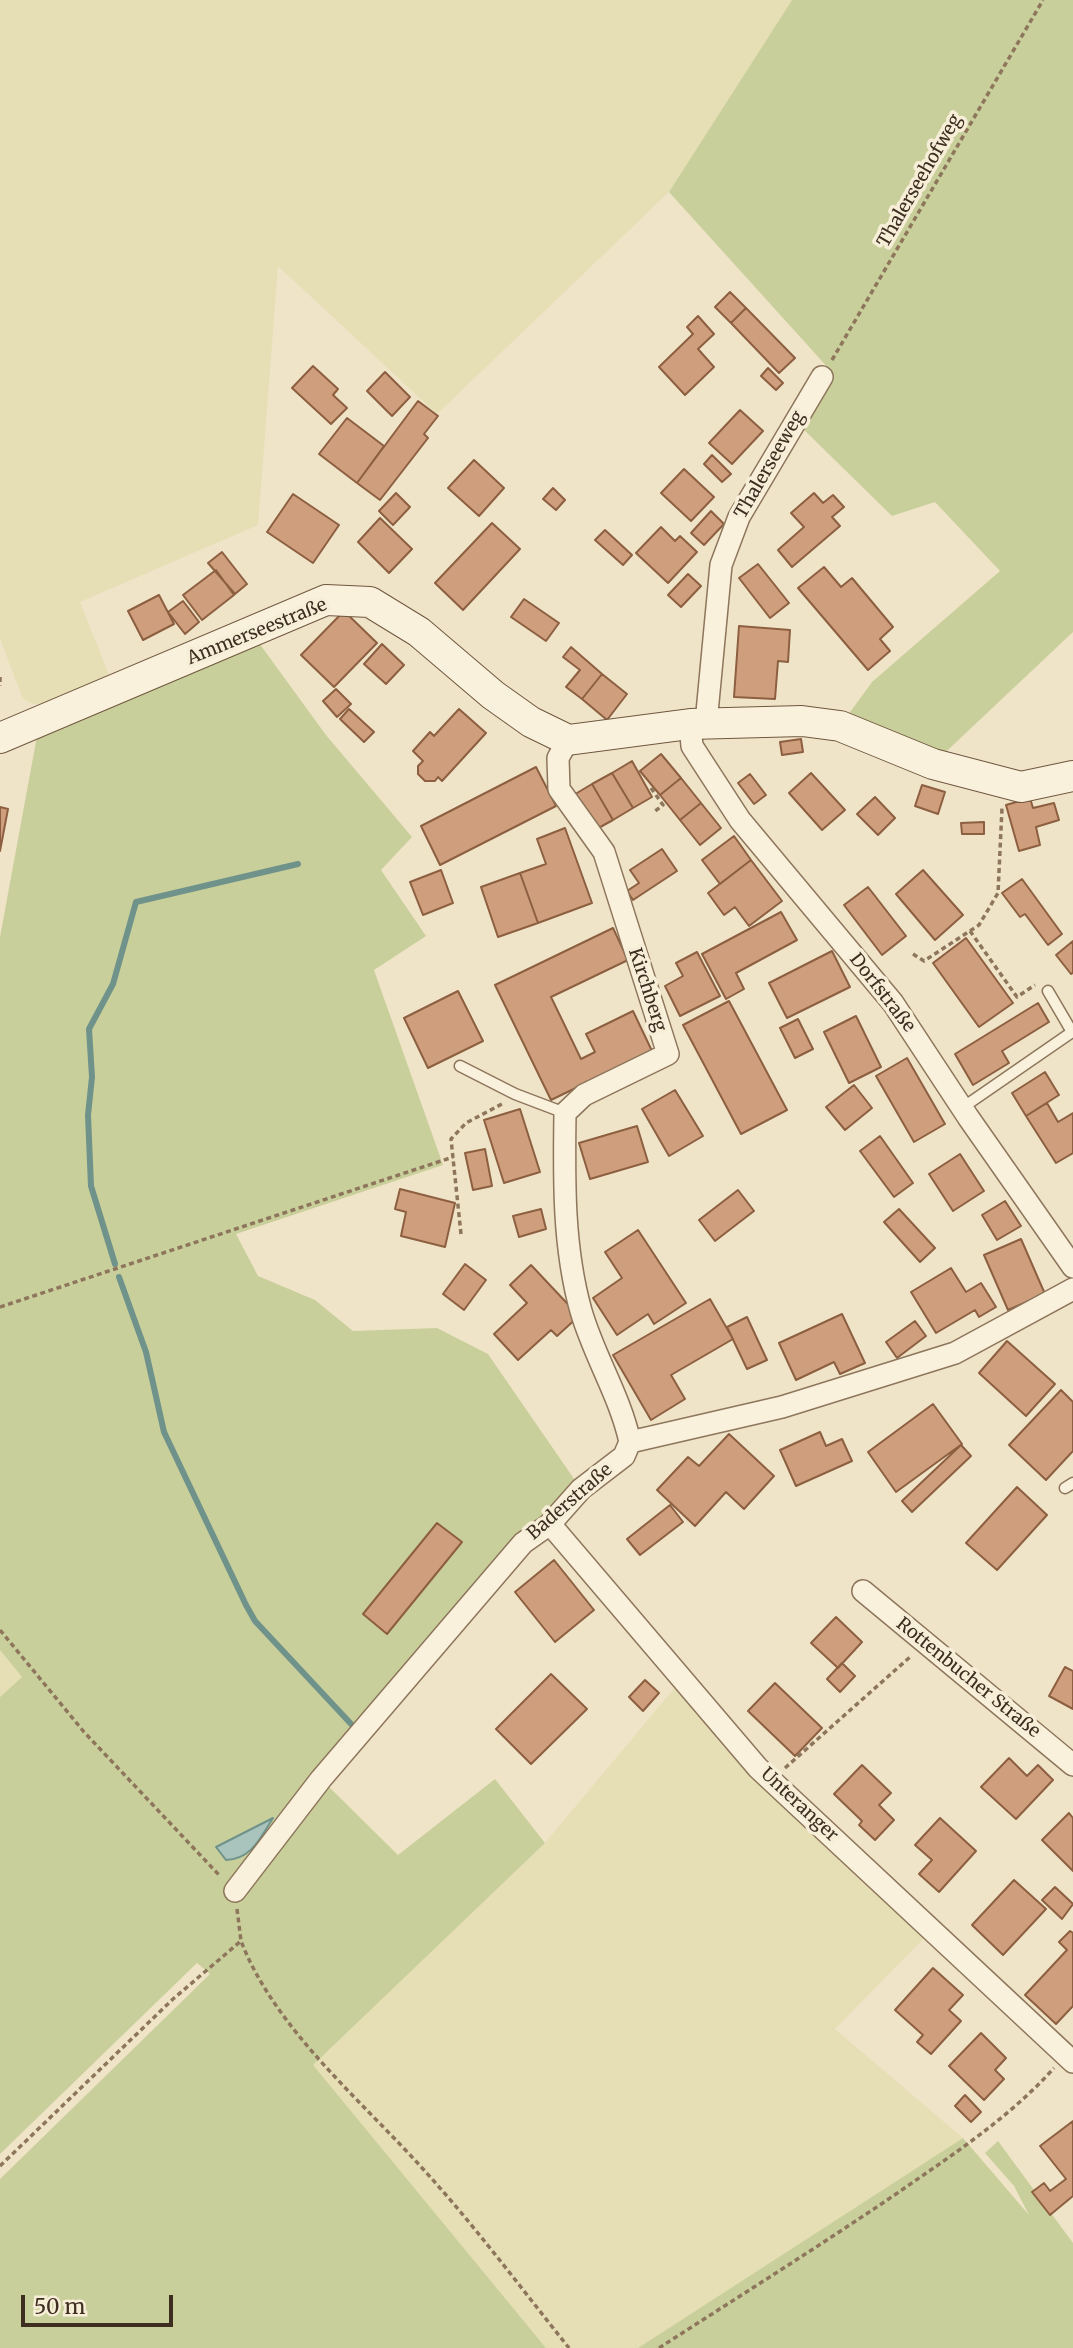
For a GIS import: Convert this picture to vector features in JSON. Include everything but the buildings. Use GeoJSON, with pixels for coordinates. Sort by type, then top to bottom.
{"type":"FeatureCollection","features":[{"type":"Feature","properties":{"kind":"street","name":"Thalerseeweg"},"geometry":{"type":"LineString","coordinates":[[698,724],[721,565],[739,517],[822,377]]}},
{"type":"Feature","properties":{"kind":"street","name":"Ammerseestraße"},"geometry":{"type":"LineString","coordinates":[[1,736],[326,600],[370,602],[419,632],[493,695],[531,722],[568,740]]}},
{"type":"Feature","properties":{"kind":"street"},"geometry":{"type":"LineString","coordinates":[[568,740],[698,724],[802,721],[840,726],[933,764],[1021,787],[1073,776]]}},
{"type":"Feature","properties":{"kind":"street","name":"Dorfstraße"},"geometry":{"type":"LineString","coordinates":[[698,724],[692,746],[740,820],[893,1003],[962,1108],[1073,1267]]}},
{"type":"Feature","properties":{"kind":"street","name":"Kirchberg"},"geometry":{"type":"LineString","coordinates":[[565,1113],[584,1095],[668,1054],[604,852],[559,789],[558,758],[568,740]]}},
{"type":"Feature","properties":{"kind":"street"},"geometry":{"type":"LineString","coordinates":[[565,1113],[566,1232],[572,1270],[581,1312],[624,1417],[630,1442],[782,1407],[955,1353],[1073,1289]]}},
{"type":"Feature","properties":{"kind":"street","name":"Baderstraße"},"geometry":{"type":"LineString","coordinates":[[235,1891],[321,1779],[523,1543],[550,1524],[581,1489],[624,1456],[630,1442]]}},
{"type":"Feature","properties":{"kind":"street","name":"Unteranger"},"geometry":{"type":"LineString","coordinates":[[550,1524],[771,1780],[1071,2055]]}},
{"type":"Feature","properties":{"kind":"street","name":"Rottenbucher Straße"},"geometry":{"type":"LineString","coordinates":[[863,1591],[1073,1765]]}},
{"type":"Feature","properties":{"kind":"lane"},"geometry":{"type":"LineString","coordinates":[[962,1108],[1072,1032],[1048,991]]}},
{"type":"Feature","properties":{"kind":"lane"},"geometry":{"type":"LineString","coordinates":[[460,1066],[515,1094],[522,1094],[565,1113]]}},
{"type":"Feature","properties":{"kind":"path","name":"Thalerseehofweg"},"geometry":{"type":"LineString","coordinates":[[822,377],[1043,0]]}},
{"type":"Feature","properties":{"kind":"path"},"geometry":{"type":"LineString","coordinates":[[0,677],[0,687]]}},
{"type":"Feature","properties":{"kind":"path"},"geometry":{"type":"LineString","coordinates":[[913,954],[924,961],[979,925],[998,893],[1002,782]]}},
{"type":"Feature","properties":{"kind":"path"},"geometry":{"type":"LineString","coordinates":[[651,788],[663,805],[654,812]]}},
{"type":"Feature","properties":{"kind":"path"},"geometry":{"type":"LineString","coordinates":[[970,931],[1017,997],[1041,981],[1048,991]]}},
{"type":"Feature","properties":{"kind":"path"},"geometry":{"type":"LineString","coordinates":[[461,1234],[451,1139],[466,1123],[522,1094]]}},
{"type":"Feature","properties":{"kind":"path"},"geometry":{"type":"LineString","coordinates":[[0,1307],[453,1157]]}},
{"type":"Feature","properties":{"kind":"path"},"geometry":{"type":"LineString","coordinates":[[0,1630],[84,1732],[235,1891],[241,1941],[253,1972],[285,2021],[425,2172],[569,2348]]}},
{"type":"Feature","properties":{"kind":"path"},"geometry":{"type":"LineString","coordinates":[[771,1780],[925,1644]]}},
{"type":"Feature","properties":{"kind":"path"},"geometry":{"type":"LineString","coordinates":[[0,2166],[173,1998],[241,1941]]}},
{"type":"Feature","properties":{"kind":"path"},"geometry":{"type":"LineString","coordinates":[[659,2348],[816,2248],[967,2145],[1025,2101],[1071,2055]]}},
{"type":"Feature","properties":{"kind":"shaded area"},"geometry":{"type":"Polygon","coordinates":[[[0,0],[792,0],[669,192],[437,414],[278,266],[258,525],[80,602],[109,675],[49,703],[33,704],[23,699],[0,639],[0,0]]]}},
{"type":"Feature","properties":{"kind":"shaded area"},"geometry":{"type":"Polygon","coordinates":[[[0,1650],[22,1677],[0,1697],[0,1650]]]}},
{"type":"Feature","properties":{"kind":"shaded area"},"geometry":{"type":"Polygon","coordinates":[[[682,1679],[932,1930],[835,2029],[963,2138],[638,2348],[546,2348],[312,2065],[545,1843],[682,1679]]]}},
{"type":"Feature","properties":{"kind":"green space"},"geometry":{"type":"Polygon","coordinates":[[[792,0],[1073,0],[1073,632],[933,764],[840,726],[872,682],[1000,571],[935,502],[892,516],[799,425],[830,370],[669,192],[792,0]]]}},
{"type":"Feature","properties":{"kind":"green space"},"geometry":{"type":"Polygon","coordinates":[[[259,643],[326,735],[412,837],[381,870],[426,936],[374,970],[443,1165],[236,1234],[258,1276],[315,1300],[353,1331],[437,1328],[488,1354],[581,1489],[321,1779],[398,1855],[495,1779],[545,1843],[313,2065],[546,2348],[0,2348],[0,2179],[210,1974],[197,1963],[0,2154],[0,1697],[22,1677],[0,1650],[0,937],[37,736],[259,643]]]}},
{"type":"Feature","properties":{"kind":"green space"},"geometry":{"type":"Polygon","coordinates":[[[963,2138],[1029,2215],[1014,2186],[985,2153],[998,2141],[1073,2243],[1073,2348],[638,2348],[963,2138]]]}},
{"type":"Feature","properties":{"kind":"water"},"geometry":{"type":"Polygon","coordinates":[[[273,1818],[259,1840],[242,1856],[226,1860],[216,1847],[273,1818]]]}},
{"type":"Feature","properties":{"kind":"waterway"},"geometry":{"type":"LineString","coordinates":[[115,1264],[91,1186],[88,1115],[92,1077],[89,1029],[113,984],[136,902],[298,864]]}},
{"type":"Feature","properties":{"kind":"waterway"},"geometry":{"type":"LineString","coordinates":[[119,1277],[146,1352],[164,1432],[246,1605],[255,1621],[353,1726]]}}]}
